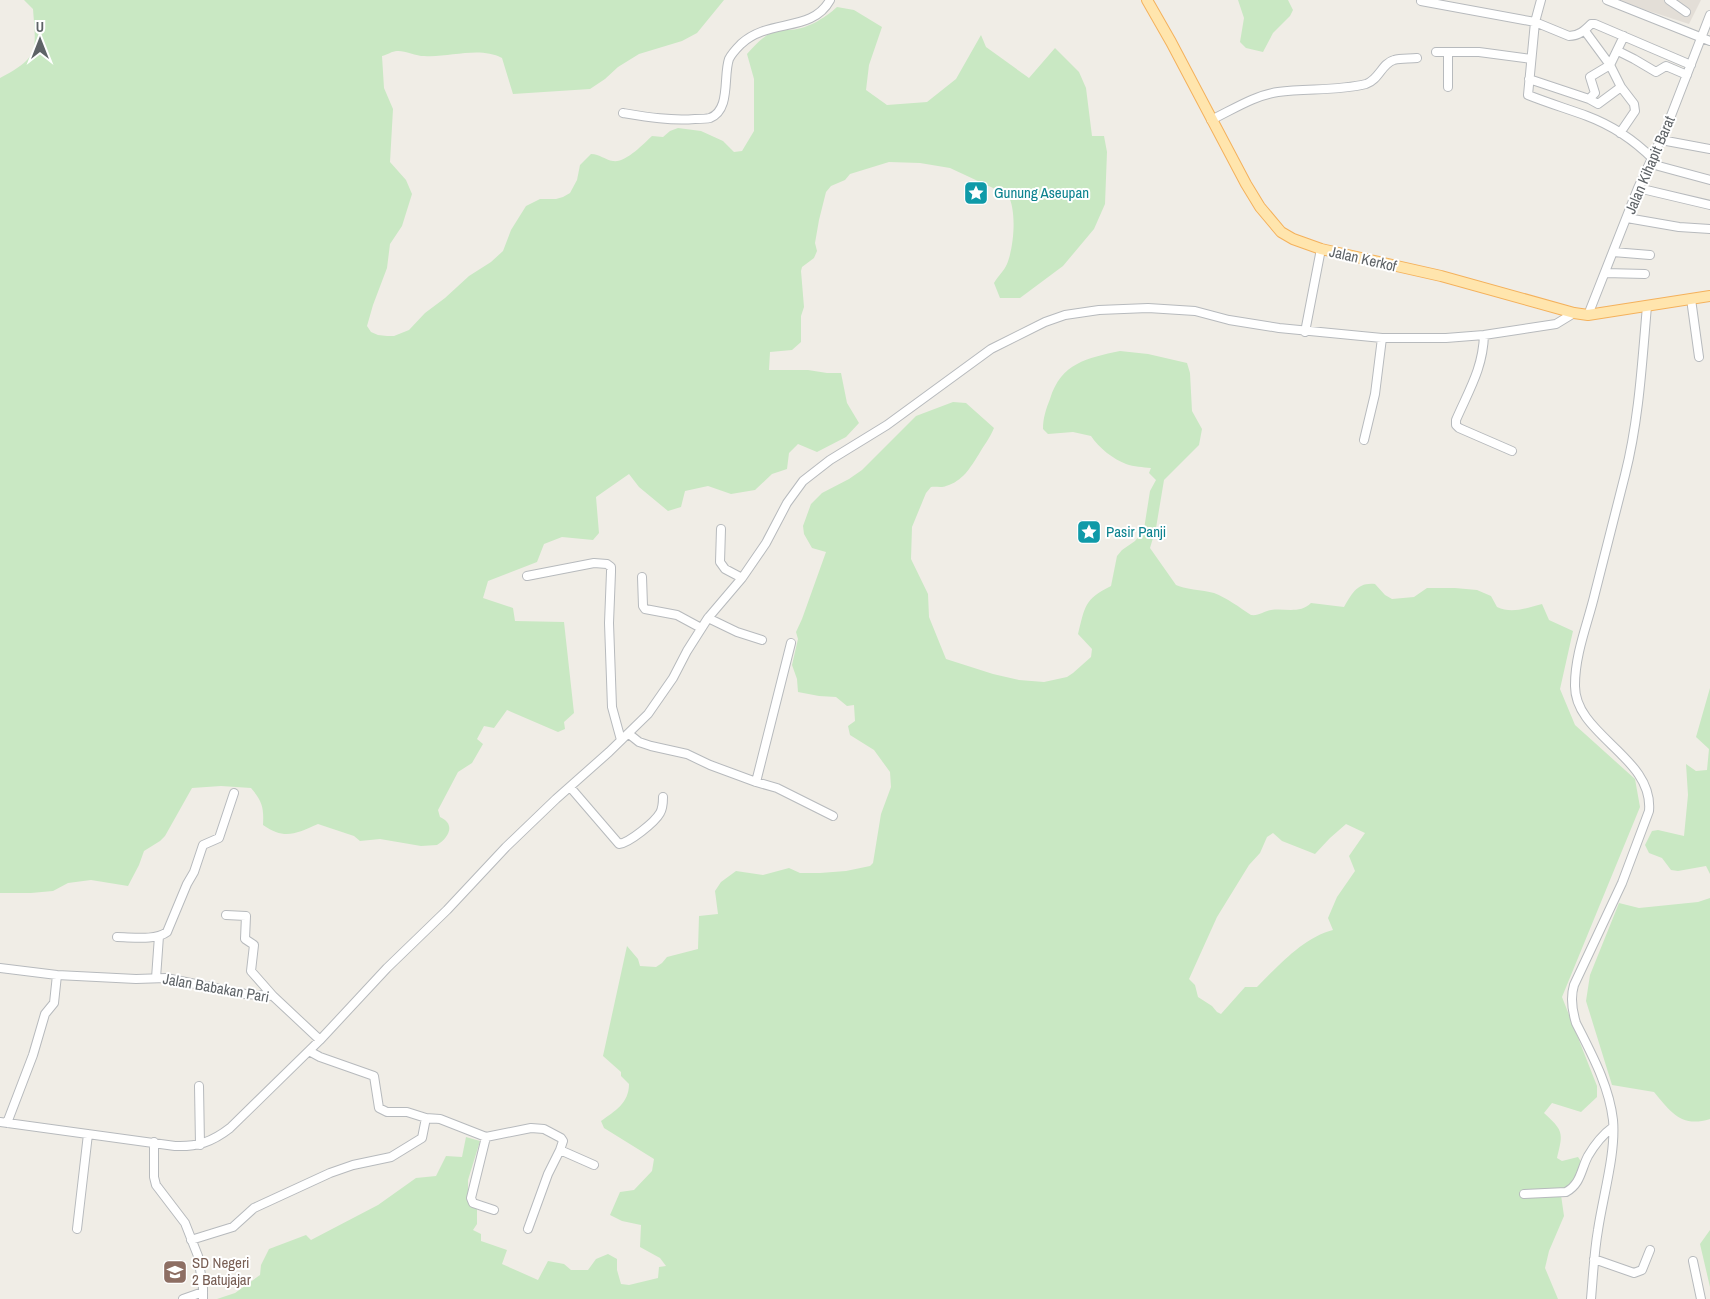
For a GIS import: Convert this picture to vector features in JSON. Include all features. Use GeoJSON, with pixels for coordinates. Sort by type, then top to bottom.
{"type":"FeatureCollection","features":[{"type":"Feature","properties":{"kind":"main road","name":"Jalan Kerkof"},"geometry":{"type":"LineString","coordinates":[[1147,0],[1246,184],[1270,220],[1281,232],[1293,239],[1321,249],[1441,276],[1574,314],[1588,315],[1710,296]]}},
{"type":"Feature","properties":{"kind":"street"},"geometry":{"type":"LineString","coordinates":[[623,113],[664,120],[710,118],[723,103],[730,59],[736,49],[747,39],[762,30],[806,22],[820,13],[830,0]]}},
{"type":"Feature","properties":{"kind":"street"},"geometry":{"type":"LineString","coordinates":[[1421,0],[1536,22],[1569,36],[1585,31],[1591,24],[1595,24],[1691,65]]}},
{"type":"Feature","properties":{"kind":"street"},"geometry":{"type":"LineString","coordinates":[[1541,0],[1536,22],[1528,95],[1589,117],[1620,133],[1641,148],[1652,162],[1710,180]]}},
{"type":"Feature","properties":{"kind":"street"},"geometry":{"type":"LineString","coordinates":[[1607,0],[1710,41]]}},
{"type":"Feature","properties":{"kind":"street"},"geometry":{"type":"LineString","coordinates":[[1669,0],[1686,12]]}},
{"type":"Feature","properties":{"kind":"street","name":"Jalan Kihapit Barat"},"geometry":{"type":"LineString","coordinates":[[1588,315],[1638,188],[1661,140],[1710,15]]}},
{"type":"Feature","properties":{"kind":"street"},"geometry":{"type":"LineString","coordinates":[[1585,31],[1610,65],[1621,87],[1630,96],[1636,108],[1620,133]]}},
{"type":"Feature","properties":{"kind":"street"},"geometry":{"type":"LineString","coordinates":[[1589,98],[1595,92],[1590,78],[1591,75],[1610,65],[1624,36]]}},
{"type":"Feature","properties":{"kind":"street"},"geometry":{"type":"LineString","coordinates":[[1618,51],[1656,72],[1666,66],[1687,75]]}},
{"type":"Feature","properties":{"kind":"street"},"geometry":{"type":"LineString","coordinates":[[1436,52],[1479,52],[1531,59]]}},
{"type":"Feature","properties":{"kind":"street"},"geometry":{"type":"LineString","coordinates":[[1448,53],[1448,87]]}},
{"type":"Feature","properties":{"kind":"street"},"geometry":{"type":"LineString","coordinates":[[1211,120],[1276,92],[1367,84],[1373,81],[1388,63],[1393,60],[1417,58]]}},
{"type":"Feature","properties":{"kind":"street"},"geometry":{"type":"LineString","coordinates":[[1529,79],[1589,98],[1598,104]]}},
{"type":"Feature","properties":{"kind":"street"},"geometry":{"type":"LineString","coordinates":[[1589,117],[1598,104],[1621,87]]}},
{"type":"Feature","properties":{"kind":"street"},"geometry":{"type":"LineString","coordinates":[[1661,140],[1710,149]]}},
{"type":"Feature","properties":{"kind":"street"},"geometry":{"type":"LineString","coordinates":[[1638,188],[1710,204]]}},
{"type":"Feature","properties":{"kind":"street"},"geometry":{"type":"LineString","coordinates":[[1627,218],[1679,227],[1710,229]]}},
{"type":"Feature","properties":{"kind":"street"},"geometry":{"type":"LineString","coordinates":[[1305,332],[1321,249]]}},
{"type":"Feature","properties":{"kind":"street"},"geometry":{"type":"LineString","coordinates":[[1613,252],[1650,255]]}},
{"type":"Feature","properties":{"kind":"street"},"geometry":{"type":"LineString","coordinates":[[1605,273],[1645,274]]}},
{"type":"Feature","properties":{"kind":"street"},"geometry":{"type":"LineString","coordinates":[[1691,299],[1699,357]]}},
{"type":"Feature","properties":{"kind":"street"},"geometry":{"type":"LineString","coordinates":[[1591,1299],[1594,1259],[1612,1149],[1613,1126],[1609,1101],[1602,1077],[1576,1023],[1571,996],[1574,985],[1622,883],[1650,804],[1645,784],[1638,773],[1607,741],[1582,711],[1575,696],[1574,684],[1576,665],[1585,625],[1628,464],[1639,402],[1647,306]]}},
{"type":"Feature","properties":{"kind":"street"},"geometry":{"type":"LineString","coordinates":[[57,976],[54,1003],[44,1014],[33,1055],[4,1122],[175,1146],[200,1145],[213,1140],[230,1128],[320,1040],[387,968],[447,910],[506,847],[629,734],[648,714],[673,678],[701,628],[742,578],[766,544],[795,490],[813,472],[887,425],[991,349],[1045,322],[1064,315],[1084,311],[1148,308],[1195,311],[1229,320],[1305,332],[1382,338],[1446,338],[1484,335],[1556,324],[1574,314]]}},
{"type":"Feature","properties":{"kind":"street"},"geometry":{"type":"LineString","coordinates":[[1484,335],[1483,352],[1477,374],[1456,420],[1456,425],[1512,451]]}},
{"type":"Feature","properties":{"kind":"street"},"geometry":{"type":"LineString","coordinates":[[1364,440],[1375,394],[1382,338]]}},
{"type":"Feature","properties":{"kind":"street"},"geometry":{"type":"LineString","coordinates":[[721,529],[720,562],[725,568],[742,578]]}},
{"type":"Feature","properties":{"kind":"street"},"geometry":{"type":"LineString","coordinates":[[527,576],[594,563],[607,564],[610,567],[612,586],[610,623],[612,707],[621,740]]}},
{"type":"Feature","properties":{"kind":"street"},"geometry":{"type":"LineString","coordinates":[[642,577],[643,606],[645,609],[677,615],[701,628]]}},
{"type":"Feature","properties":{"kind":"street"},"geometry":{"type":"LineString","coordinates":[[708,618],[737,632],[762,640]]}},
{"type":"Feature","properties":{"kind":"street"},"geometry":{"type":"LineString","coordinates":[[756,782],[791,643]]}},
{"type":"Feature","properties":{"kind":"street"},"geometry":{"type":"LineString","coordinates":[[629,734],[639,742],[687,754],[710,765],[777,788],[833,816]]}},
{"type":"Feature","properties":{"kind":"street"},"geometry":{"type":"LineString","coordinates":[[570,787],[619,844],[624,844],[658,817],[663,807],[663,797]]}},
{"type":"Feature","properties":{"kind":"street"},"geometry":{"type":"LineString","coordinates":[[117,937],[159,936],[164,935],[170,928],[202,848],[220,838],[234,793]]}},
{"type":"Feature","properties":{"kind":"street"},"geometry":{"type":"LineString","coordinates":[[226,915],[246,916],[245,939],[252,943],[254,950],[251,971],[273,996]]}},
{"type":"Feature","properties":{"kind":"street","name":"Jalan Babakan Pari"},"geometry":{"type":"LineString","coordinates":[[156,978],[159,936]]}},
{"type":"Feature","properties":{"kind":"street","name":"Jalan Babakan Pari"},"geometry":{"type":"LineString","coordinates":[[0,968],[57,976],[136,979],[166,978],[245,994],[273,996],[320,1040]]}},
{"type":"Feature","properties":{"kind":"street"},"geometry":{"type":"LineString","coordinates":[[309,1051],[320,1057],[374,1076],[376,1079],[377,1100],[381,1110],[387,1112],[407,1112],[426,1118],[443,1120],[464,1130],[486,1137],[526,1128],[537,1128],[554,1133],[561,1138],[560,1150],[548,1174],[528,1229]]}},
{"type":"Feature","properties":{"kind":"street"},"geometry":{"type":"LineString","coordinates":[[199,1086],[200,1145]]}},
{"type":"Feature","properties":{"kind":"street"},"geometry":{"type":"LineString","coordinates":[[191,1240],[233,1227],[254,1208],[330,1173],[353,1165],[391,1157],[422,1138],[426,1118]]}},
{"type":"Feature","properties":{"kind":"street"},"geometry":{"type":"LineString","coordinates":[[1524,1194],[1566,1192],[1572,1188],[1577,1183],[1594,1146],[1613,1126]]}},
{"type":"Feature","properties":{"kind":"street"},"geometry":{"type":"LineString","coordinates":[[77,1228],[88,1134]]}},
{"type":"Feature","properties":{"kind":"street"},"geometry":{"type":"LineString","coordinates":[[486,1137],[471,1198],[473,1202],[494,1210]]}},
{"type":"Feature","properties":{"kind":"street"},"geometry":{"type":"LineString","coordinates":[[154,1142],[154,1177],[156,1185],[185,1223],[198,1256],[203,1296],[183,1299]]}},
{"type":"Feature","properties":{"kind":"street"},"geometry":{"type":"LineString","coordinates":[[560,1150],[594,1165]]}},
{"type":"Feature","properties":{"kind":"street"},"geometry":{"type":"LineString","coordinates":[[1594,1259],[1634,1273],[1642,1270],[1650,1250]]}},
{"type":"Feature","properties":{"kind":"street"},"geometry":{"type":"LineString","coordinates":[[1693,1261],[1701,1299]]}},
{"type":"Feature","properties":{"kind":"shaded area"},"geometry":{"type":"Polygon","coordinates":[[[1615,0],[1701,0],[1689,24],[1615,0]]]}},
{"type":"Feature","properties":{"kind":"green space"},"geometry":{"type":"Polygon","coordinates":[[[24,0],[724,0],[697,33],[682,41],[639,54],[618,67],[590,89],[513,94],[502,58],[484,53],[424,56],[397,51],[382,56],[384,88],[393,109],[390,162],[406,180],[412,194],[402,226],[390,244],[387,268],[367,326],[371,332],[378,335],[394,336],[409,330],[425,313],[469,276],[491,262],[503,251],[511,230],[526,206],[540,199],[556,199],[570,193],[577,180],[580,165],[591,154],[618,161],[634,152],[652,136],[663,137],[670,131],[678,128],[701,131],[723,141],[734,152],[742,151],[754,131],[754,79],[747,54],[771,32],[808,26],[837,7],[854,10],[882,27],[869,65],[866,90],[887,105],[927,102],[956,79],[981,35],[986,47],[1029,78],[1055,48],[1079,72],[1086,88],[1092,136],[1104,136],[1107,152],[1105,204],[1094,229],[1063,266],[1020,298],[1000,298],[994,283],[1007,264],[1013,239],[1013,210],[1008,195],[950,168],[920,163],[889,162],[850,174],[845,180],[831,186],[826,192],[819,220],[815,243],[817,251],[814,258],[802,267],[801,271],[804,307],[801,316],[801,342],[792,350],[770,352],[769,370],[808,370],[841,373],[847,403],[859,423],[846,437],[817,452],[798,444],[789,453],[787,469],[772,474],[755,490],[731,494],[708,486],[685,491],[681,507],[668,511],[639,487],[629,474],[596,497],[599,533],[593,540],[562,537],[544,544],[537,562],[488,581],[483,598],[513,608],[515,621],[564,622],[574,713],[564,722],[565,729],[558,732],[507,710],[494,728],[484,726],[477,739],[483,744],[472,763],[458,772],[438,810],[440,817],[448,823],[449,831],[445,839],[437,845],[421,846],[380,839],[360,841],[354,836],[318,824],[296,833],[278,833],[263,825],[261,805],[251,788],[221,786],[192,788],[165,836],[144,851],[128,886],[91,880],[68,883],[53,891],[0,893],[0,78],[22,64],[33,51],[35,35],[33,9],[24,0]]]}},
{"type":"Feature","properties":{"kind":"green space"},"geometry":{"type":"Polygon","coordinates":[[[1238,0],[1288,0],[1293,10],[1290,16],[1273,33],[1263,52],[1246,48],[1240,42],[1244,18],[1238,0]]]}},
{"type":"Feature","properties":{"kind":"green space"},"geometry":{"type":"Polygon","coordinates":[[[1120,351],[1148,354],[1187,363],[1190,373],[1192,411],[1202,429],[1199,445],[1164,480],[1156,528],[1150,548],[1176,585],[1214,593],[1251,615],[1271,610],[1297,610],[1311,603],[1344,607],[1359,587],[1369,584],[1375,584],[1385,595],[1392,599],[1414,597],[1427,588],[1477,590],[1491,596],[1497,607],[1503,609],[1519,610],[1542,604],[1549,620],[1573,631],[1560,689],[1575,725],[1635,779],[1640,807],[1562,997],[1597,1086],[1597,1097],[1581,1112],[1552,1103],[1544,1113],[1555,1124],[1560,1133],[1561,1138],[1557,1158],[1562,1161],[1578,1157],[1582,1163],[1574,1180],[1561,1195],[1564,1216],[1549,1251],[1545,1268],[1558,1299],[217,1299],[235,1293],[260,1275],[261,1265],[269,1249],[306,1235],[311,1240],[378,1205],[416,1178],[436,1176],[446,1156],[462,1157],[466,1137],[480,1141],[468,1180],[468,1201],[477,1209],[477,1224],[473,1230],[481,1234],[481,1241],[507,1250],[502,1264],[538,1280],[548,1261],[564,1264],[571,1270],[588,1270],[596,1259],[608,1254],[617,1259],[617,1270],[621,1284],[629,1285],[658,1278],[659,1267],[666,1266],[660,1258],[640,1247],[641,1225],[622,1221],[610,1215],[620,1192],[634,1190],[652,1171],[654,1159],[604,1128],[601,1121],[620,1106],[628,1091],[629,1084],[621,1076],[621,1072],[603,1056],[627,946],[638,959],[640,966],[656,967],[667,957],[698,949],[699,916],[718,914],[715,891],[721,882],[736,871],[763,875],[789,868],[800,873],[820,873],[846,871],[870,866],[873,863],[881,814],[891,787],[890,772],[874,750],[850,735],[848,726],[855,721],[854,705],[847,706],[836,697],[798,692],[797,679],[792,665],[798,639],[796,632],[826,552],[812,548],[804,534],[803,526],[811,504],[822,493],[862,470],[916,416],[953,402],[966,403],[994,428],[962,477],[944,487],[931,487],[926,493],[912,527],[911,559],[928,594],[929,617],[946,659],[1019,680],[1044,682],[1067,677],[1091,657],[1092,649],[1078,634],[1084,610],[1095,595],[1111,586],[1117,556],[1135,541],[1144,529],[1150,491],[1156,480],[1149,473],[1151,468],[1132,466],[1121,462],[1102,449],[1091,436],[1073,432],[1048,434],[1043,429],[1044,417],[1055,387],[1068,370],[1086,360],[1120,351]],[[1346,824],[1315,854],[1282,841],[1273,833],[1267,837],[1260,853],[1249,865],[1217,917],[1189,979],[1195,985],[1198,997],[1221,1014],[1245,987],[1257,987],[1302,946],[1312,939],[1333,930],[1328,918],[1337,897],[1355,871],[1349,856],[1365,833],[1346,824]]]}},
{"type":"Feature","properties":{"kind":"green space"},"geometry":{"type":"Polygon","coordinates":[[[1710,688],[1710,874],[1706,866],[1678,871],[1671,870],[1662,858],[1649,853],[1645,845],[1652,831],[1658,830],[1684,836],[1688,795],[1686,764],[1696,771],[1707,770],[1709,749],[1696,737],[1710,688]]]}},
{"type":"Feature","properties":{"kind":"green space"},"geometry":{"type":"Polygon","coordinates":[[[1710,898],[1710,1119],[1691,1121],[1684,1120],[1672,1112],[1654,1092],[1612,1085],[1586,1001],[1590,975],[1619,903],[1639,908],[1698,902],[1710,898]]]}},
{"type":"Feature","properties":{"kind":"green space"},"geometry":{"type":"Polygon","coordinates":[[[1710,1230],[1710,1287],[1700,1244],[1710,1230]]]}},
{"type":"Feature","properties":{"kind":"place","name":"Gunung Aseupan"},"geometry":{"type":"Point","coordinates":[976,193]}},
{"type":"Feature","properties":{"kind":"place","name":"Pasir Panji"},"geometry":{"type":"Point","coordinates":[1089,532]}},
{"type":"Feature","properties":{"kind":"place","name":"SD Negeri 2 Batujajar"},"geometry":{"type":"Point","coordinates":[175,1272]}}]}
